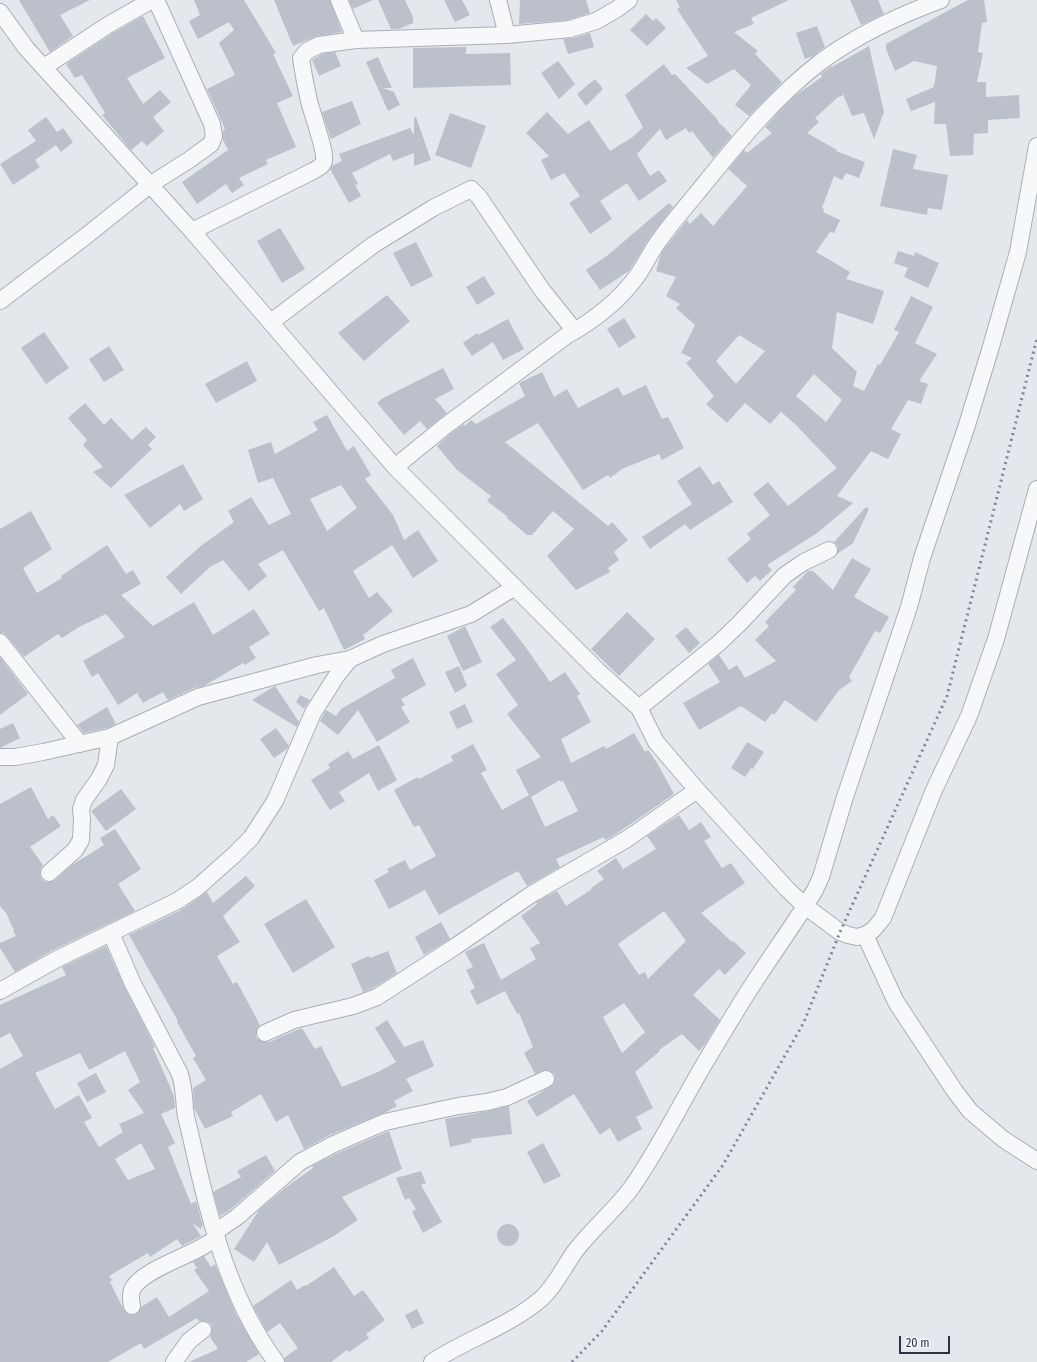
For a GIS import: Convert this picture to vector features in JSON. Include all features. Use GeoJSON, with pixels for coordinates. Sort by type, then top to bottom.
{"type":"FeatureCollection","features":[{"type":"Feature","properties":{"kind":"street"},"geometry":{"type":"LineString","coordinates":[[44,67],[108,25],[152,0]]}},
{"type":"Feature","properties":{"kind":"street"},"geometry":{"type":"LineString","coordinates":[[0,301],[74,245],[150,184],[189,160],[211,144],[214,136],[212,124],[156,0]]}},
{"type":"Feature","properties":{"kind":"street"},"geometry":{"type":"LineString","coordinates":[[339,0],[356,40]]}},
{"type":"Feature","properties":{"kind":"street"},"geometry":{"type":"LineString","coordinates":[[498,0],[507,36]]}},
{"type":"Feature","properties":{"kind":"street"},"geometry":{"type":"LineString","coordinates":[[192,231],[313,171],[320,167],[323,163],[324,158],[303,74],[301,58],[306,51],[319,45],[356,40],[507,36],[570,29],[596,21],[629,0]]}},
{"type":"Feature","properties":{"kind":"street"},"geometry":{"type":"LineString","coordinates":[[395,467],[444,427],[566,336],[576,331],[604,310],[623,293],[638,275],[660,238],[748,130],[785,91],[824,60],[866,33],[907,13],[941,0]]}},
{"type":"Feature","properties":{"kind":"street"},"geometry":{"type":"LineString","coordinates":[[1,18],[26,48],[192,231],[395,467],[598,671],[639,708],[656,742],[697,790],[787,889],[805,906],[840,932],[857,937],[864,935],[873,930],[883,918],[934,790],[969,716],[996,639],[1037,489]]}},
{"type":"Feature","properties":{"kind":"street"},"geometry":{"type":"LineString","coordinates":[[432,1362],[449,1350],[503,1324],[528,1309],[543,1297],[555,1284],[576,1250],[632,1187],[655,1151],[706,1062],[756,980],[805,906],[821,877],[844,800],[909,607],[922,558],[971,414],[1018,252],[1037,146]]}},
{"type":"Feature","properties":{"kind":"street"},"geometry":{"type":"LineString","coordinates":[[271,322],[373,245],[433,208],[471,189],[479,197],[542,290],[576,331]]}},
{"type":"Feature","properties":{"kind":"street"},"geometry":{"type":"LineString","coordinates":[[639,708],[719,643],[739,624],[785,574],[804,562],[829,550]]}},
{"type":"Feature","properties":{"kind":"street"},"geometry":{"type":"LineString","coordinates":[[0,757],[22,756],[110,737],[198,697],[297,670],[350,659],[383,644],[471,614],[515,587]]}},
{"type":"Feature","properties":{"kind":"street"},"geometry":{"type":"LineString","coordinates":[[0,642],[80,744]]}},
{"type":"Feature","properties":{"kind":"street"},"geometry":{"type":"LineString","coordinates":[[0,991],[57,959],[177,901],[198,887],[234,855],[251,838],[275,802],[313,713],[337,675],[350,659]]}},
{"type":"Feature","properties":{"kind":"street"},"geometry":{"type":"LineString","coordinates":[[49,873],[75,850],[81,840],[81,809],[84,800],[99,779],[106,765],[110,737]]}},
{"type":"Feature","properties":{"kind":"street"},"geometry":{"type":"LineString","coordinates":[[265,1033],[294,1020],[353,1006],[377,996],[450,950],[532,894],[627,839],[697,790]]}},
{"type":"Feature","properties":{"kind":"street"},"geometry":{"type":"LineString","coordinates":[[111,933],[133,984],[180,1074],[184,1087],[187,1119],[199,1178],[216,1235],[233,1284],[250,1324],[276,1362]]}},
{"type":"Feature","properties":{"kind":"street"},"geometry":{"type":"LineString","coordinates":[[864,935],[896,1002],[954,1090],[970,1111],[1003,1139],[1037,1161]]}},
{"type":"Feature","properties":{"kind":"street"},"geometry":{"type":"LineString","coordinates":[[132,1306],[131,1290],[136,1283],[155,1270],[193,1252],[216,1235],[300,1162],[334,1144],[385,1122],[507,1097],[546,1079]]}},
{"type":"Feature","properties":{"kind":"street"},"geometry":{"type":"LineString","coordinates":[[174,1362],[189,1341],[203,1330]]}},
{"type":"Feature","properties":{"kind":"building"},"geometry":{"type":"Polygon","coordinates":[[[19,0],[90,0],[60,15],[73,36],[50,52],[19,0]]]}},
{"type":"Feature","properties":{"kind":"building"},"geometry":{"type":"Polygon","coordinates":[[[194,0],[244,0],[276,53],[273,54],[293,96],[277,103],[296,147],[266,160],[268,164],[239,178],[244,185],[232,193],[226,184],[197,204],[182,182],[228,150],[223,140],[223,130],[225,129],[207,89],[235,75],[219,43],[234,30],[229,22],[198,39],[189,21],[200,15],[194,0]]]}},
{"type":"Feature","properties":{"kind":"building"},"geometry":{"type":"Polygon","coordinates":[[[274,0],[330,0],[342,32],[317,36],[293,46],[274,0]]]}},
{"type":"Feature","properties":{"kind":"building"},"geometry":{"type":"Polygon","coordinates":[[[349,0],[373,0],[353,9],[349,0]]]}},
{"type":"Feature","properties":{"kind":"building"},"geometry":{"type":"Polygon","coordinates":[[[378,0],[405,0],[413,17],[413,23],[399,29],[391,29],[378,0]]]}},
{"type":"Feature","properties":{"kind":"building"},"geometry":{"type":"Polygon","coordinates":[[[444,0],[462,0],[470,15],[455,22],[444,0]]]}},
{"type":"Feature","properties":{"kind":"building"},"geometry":{"type":"Polygon","coordinates":[[[520,0],[586,0],[590,13],[568,20],[519,24],[520,0]]]}},
{"type":"Feature","properties":{"kind":"building"},"geometry":{"type":"Polygon","coordinates":[[[676,0],[789,0],[751,18],[754,24],[734,32],[758,51],[755,54],[782,82],[749,116],[735,105],[751,85],[734,69],[707,84],[686,68],[708,56],[677,9],[680,7],[676,0]]]}},
{"type":"Feature","properties":{"kind":"building"},"geometry":{"type":"Polygon","coordinates":[[[850,0],[878,0],[884,14],[861,25],[850,0]]]}},
{"type":"Feature","properties":{"kind":"building"},"geometry":{"type":"Polygon","coordinates":[[[968,0],[984,0],[987,22],[982,23],[978,52],[983,53],[977,82],[986,82],[986,97],[1019,95],[1020,118],[988,120],[988,133],[974,134],[973,155],[950,156],[946,124],[934,124],[935,102],[911,111],[906,99],[934,87],[937,66],[914,61],[895,71],[886,49],[886,44],[968,0]]]}},
{"type":"Feature","properties":{"kind":"building"},"geometry":{"type":"Polygon","coordinates":[[[646,14],[653,21],[656,18],[666,28],[647,46],[630,30],[646,14]]]}},
{"type":"Feature","properties":{"kind":"building"},"geometry":{"type":"Polygon","coordinates":[[[143,16],[165,58],[127,78],[143,104],[160,90],[171,102],[153,117],[164,131],[147,146],[142,141],[131,150],[102,115],[105,113],[82,75],[75,78],[66,64],[113,33],[143,16]]]}},
{"type":"Feature","properties":{"kind":"building"},"geometry":{"type":"Polygon","coordinates":[[[817,26],[825,47],[813,56],[805,59],[796,33],[817,26]]]}},
{"type":"Feature","properties":{"kind":"building"},"geometry":{"type":"Polygon","coordinates":[[[590,33],[594,47],[568,54],[563,39],[590,33]]]}},
{"type":"Feature","properties":{"kind":"building"},"geometry":{"type":"Polygon","coordinates":[[[869,46],[884,112],[874,139],[864,113],[852,116],[843,94],[815,118],[819,122],[807,133],[837,150],[836,151],[865,162],[859,178],[846,173],[842,180],[834,176],[822,208],[824,209],[823,212],[840,220],[834,233],[830,232],[816,252],[850,272],[846,279],[884,291],[873,324],[837,312],[832,348],[857,372],[853,386],[864,391],[878,364],[880,365],[899,332],[894,330],[911,296],[933,307],[915,343],[937,354],[919,381],[928,384],[921,404],[908,400],[891,429],[901,434],[888,459],[871,451],[837,496],[853,503],[817,533],[767,565],[772,570],[760,581],[755,576],[747,583],[727,559],[751,539],[747,534],[770,515],[753,494],[768,482],[788,506],[837,468],[794,423],[781,412],[770,424],[745,403],[727,423],[706,404],[714,396],[686,363],[692,358],[681,353],[695,325],[676,308],[680,304],[666,296],[676,277],[656,271],[662,252],[687,220],[690,224],[701,213],[713,226],[747,186],[728,169],[744,150],[747,153],[772,133],[765,127],[796,95],[822,77],[821,74],[831,66],[832,67],[869,46]],[[739,335],[716,361],[736,384],[765,351],[739,335]],[[814,374],[796,396],[826,422],[842,400],[814,374]]]}},
{"type":"Feature","properties":{"kind":"building"},"geometry":{"type":"Polygon","coordinates":[[[466,47],[466,54],[510,53],[511,85],[413,88],[413,48],[466,47]]]}},
{"type":"Feature","properties":{"kind":"building"},"geometry":{"type":"Polygon","coordinates":[[[335,52],[341,66],[319,76],[312,60],[322,54],[335,52]]]}},
{"type":"Feature","properties":{"kind":"building"},"geometry":{"type":"Polygon","coordinates":[[[378,57],[392,88],[383,88],[394,92],[400,105],[388,111],[366,62],[378,57]]]}},
{"type":"Feature","properties":{"kind":"building"},"geometry":{"type":"Polygon","coordinates":[[[558,61],[575,84],[559,99],[541,73],[558,61]]]}},
{"type":"Feature","properties":{"kind":"building"},"geometry":{"type":"Polygon","coordinates":[[[664,64],[672,75],[675,74],[717,119],[720,125],[721,124],[732,136],[713,158],[692,131],[689,133],[686,128],[666,140],[660,129],[637,154],[650,176],[659,170],[667,181],[639,201],[627,183],[600,201],[612,219],[590,234],[569,203],[580,196],[564,173],[551,180],[541,160],[549,156],[526,133],[547,112],[568,134],[589,120],[610,151],[634,136],[643,127],[625,95],[664,64]]]}},
{"type":"Feature","properties":{"kind":"building"},"geometry":{"type":"Polygon","coordinates":[[[595,79],[603,89],[586,106],[577,94],[595,79]]]}},
{"type":"Feature","properties":{"kind":"building"},"geometry":{"type":"Polygon","coordinates":[[[352,101],[361,124],[331,139],[322,112],[352,101]]]}},
{"type":"Feature","properties":{"kind":"building"},"geometry":{"type":"Polygon","coordinates":[[[450,113],[486,126],[471,168],[435,155],[450,113]]]}},
{"type":"Feature","properties":{"kind":"building"},"geometry":{"type":"Polygon","coordinates":[[[46,117],[57,132],[63,128],[73,142],[61,152],[56,145],[35,160],[40,167],[13,185],[0,164],[36,141],[28,130],[46,117]]]}},
{"type":"Feature","properties":{"kind":"building"},"geometry":{"type":"Polygon","coordinates":[[[416,117],[431,160],[414,166],[414,153],[393,161],[390,154],[352,173],[358,184],[355,185],[361,196],[349,203],[330,169],[332,166],[342,161],[339,154],[410,128],[414,135],[414,118],[416,117]]]}},
{"type":"Feature","properties":{"kind":"building"},"geometry":{"type":"Polygon","coordinates":[[[893,149],[917,155],[913,169],[948,175],[942,210],[928,208],[927,215],[880,206],[893,149]]]}},
{"type":"Feature","properties":{"kind":"building"},"geometry":{"type":"Polygon","coordinates":[[[669,203],[673,207],[650,237],[629,271],[600,290],[586,270],[608,255],[669,203]]]}},
{"type":"Feature","properties":{"kind":"building"},"geometry":{"type":"Polygon","coordinates":[[[280,228],[305,269],[282,283],[257,241],[280,228]]]}},
{"type":"Feature","properties":{"kind":"building"},"geometry":{"type":"Polygon","coordinates":[[[416,242],[433,276],[411,287],[393,253],[416,242]]]}},
{"type":"Feature","properties":{"kind":"building"},"geometry":{"type":"Polygon","coordinates":[[[898,251],[914,256],[915,252],[939,263],[928,288],[904,277],[908,268],[894,263],[898,251]]]}},
{"type":"Feature","properties":{"kind":"building"},"geometry":{"type":"Polygon","coordinates":[[[484,276],[495,294],[477,305],[466,287],[484,276]]]}},
{"type":"Feature","properties":{"kind":"building"},"geometry":{"type":"Polygon","coordinates":[[[387,295],[410,321],[364,361],[338,333],[387,295]]]}},
{"type":"Feature","properties":{"kind":"building"},"geometry":{"type":"Polygon","coordinates":[[[624,318],[636,337],[619,348],[607,329],[624,318]]]}},
{"type":"Feature","properties":{"kind":"building"},"geometry":{"type":"Polygon","coordinates":[[[508,319],[524,349],[503,360],[493,342],[472,356],[463,343],[477,333],[478,335],[508,319]]]}},
{"type":"Feature","properties":{"kind":"building"},"geometry":{"type":"Polygon","coordinates":[[[44,332],[69,368],[46,384],[21,348],[44,332]]]}},
{"type":"Feature","properties":{"kind":"building"},"geometry":{"type":"Polygon","coordinates":[[[109,346],[124,370],[104,382],[89,359],[109,346]]]}},
{"type":"Feature","properties":{"kind":"building"},"geometry":{"type":"Polygon","coordinates":[[[247,361],[257,381],[216,403],[205,384],[247,361]]]}},
{"type":"Feature","properties":{"kind":"building"},"geometry":{"type":"Polygon","coordinates":[[[443,368],[454,389],[435,399],[447,413],[427,429],[420,421],[404,435],[377,403],[383,398],[443,368]]]}},
{"type":"Feature","properties":{"kind":"building"},"geometry":{"type":"Polygon","coordinates":[[[542,372],[554,397],[567,389],[578,408],[618,387],[623,396],[646,385],[662,419],[668,417],[684,448],[662,460],[659,454],[622,469],[610,478],[608,475],[583,490],[538,423],[505,442],[608,526],[612,522],[628,540],[614,552],[619,560],[608,568],[610,572],[576,590],[547,556],[574,529],[553,511],[532,535],[527,535],[507,518],[508,517],[487,501],[491,496],[457,470],[437,446],[450,434],[464,424],[465,426],[471,420],[476,424],[525,396],[519,383],[542,372]]]}},
{"type":"Feature","properties":{"kind":"building"},"geometry":{"type":"Polygon","coordinates":[[[85,403],[104,425],[111,418],[132,440],[146,427],[156,437],[148,445],[152,449],[111,488],[93,472],[103,467],[83,445],[87,440],[68,418],[85,403]]]}},
{"type":"Feature","properties":{"kind":"building"},"geometry":{"type":"Polygon","coordinates":[[[327,415],[347,451],[354,446],[371,475],[365,479],[393,515],[404,540],[418,530],[438,561],[413,578],[392,545],[353,571],[369,598],[377,592],[393,611],[363,635],[365,639],[344,650],[324,608],[319,611],[283,550],[258,564],[267,576],[249,591],[223,560],[210,567],[181,594],[166,577],[202,545],[234,522],[228,511],[251,497],[269,525],[291,514],[273,478],[258,483],[248,450],[271,442],[275,454],[318,430],[313,422],[327,415]],[[341,485],[310,499],[327,531],[357,508],[341,485]]]}},
{"type":"Feature","properties":{"kind":"building"},"geometry":{"type":"Polygon","coordinates":[[[183,464],[203,499],[184,511],[180,504],[150,528],[124,495],[183,464]]]}},
{"type":"Feature","properties":{"kind":"building"},"geometry":{"type":"Polygon","coordinates":[[[700,466],[713,485],[719,481],[733,502],[690,530],[685,524],[650,549],[642,537],[692,504],[677,481],[700,466]]]}},
{"type":"Feature","properties":{"kind":"building"},"geometry":{"type":"Polygon","coordinates":[[[866,507],[869,509],[853,543],[837,554],[838,546],[834,542],[866,507]]]}},
{"type":"Feature","properties":{"kind":"building"},"geometry":{"type":"Polygon","coordinates":[[[31,511],[52,549],[23,568],[37,593],[62,578],[61,576],[107,545],[126,574],[133,570],[141,584],[121,595],[153,626],[194,602],[213,635],[254,609],[270,634],[249,647],[256,658],[245,665],[243,663],[204,686],[194,688],[168,700],[163,692],[143,703],[137,693],[118,705],[98,673],[92,677],[83,661],[125,637],[106,614],[79,627],[62,638],[58,634],[24,657],[4,633],[0,633],[0,529],[31,511]]]}},
{"type":"Feature","properties":{"kind":"building"},"geometry":{"type":"Polygon","coordinates":[[[852,558],[871,569],[854,597],[889,617],[880,633],[875,631],[849,677],[852,681],[839,690],[816,722],[785,700],[774,715],[772,713],[765,722],[741,706],[699,730],[683,703],[720,682],[708,664],[719,655],[729,670],[737,665],[745,678],[776,661],[755,640],[769,626],[765,622],[796,590],[793,587],[808,571],[813,571],[833,590],[852,558]]]}},
{"type":"Feature","properties":{"kind":"building"},"geometry":{"type":"Polygon","coordinates":[[[627,612],[655,639],[619,676],[591,649],[627,612]]]}},
{"type":"Feature","properties":{"kind":"building"},"geometry":{"type":"Polygon","coordinates":[[[503,618],[550,682],[565,672],[580,694],[577,696],[591,722],[561,739],[571,763],[604,746],[606,749],[634,733],[645,752],[648,750],[657,763],[674,794],[613,836],[605,840],[604,837],[556,859],[560,867],[527,886],[518,871],[439,915],[425,890],[389,909],[374,880],[389,872],[387,869],[405,860],[410,870],[436,856],[419,825],[414,827],[394,790],[453,761],[451,756],[473,744],[487,770],[481,773],[502,810],[529,795],[516,770],[541,757],[507,714],[518,705],[496,674],[516,660],[490,627],[503,618]],[[560,780],[531,797],[545,827],[578,811],[563,781],[561,782],[560,780]]]}},
{"type":"Feature","properties":{"kind":"building"},"geometry":{"type":"Polygon","coordinates":[[[465,626],[482,662],[463,671],[447,636],[465,626]]]}},
{"type":"Feature","properties":{"kind":"building"},"geometry":{"type":"Polygon","coordinates":[[[686,627],[700,643],[689,653],[675,636],[686,627]]]}},
{"type":"Feature","properties":{"kind":"building"},"geometry":{"type":"Polygon","coordinates":[[[0,657],[28,694],[0,715],[0,657]]]}},
{"type":"Feature","properties":{"kind":"building"},"geometry":{"type":"Polygon","coordinates":[[[413,658],[426,685],[401,699],[405,705],[401,707],[410,722],[377,742],[358,710],[338,735],[320,721],[326,710],[336,716],[341,709],[395,678],[391,670],[413,658]]]}},
{"type":"Feature","properties":{"kind":"building"},"geometry":{"type":"Polygon","coordinates":[[[459,666],[467,686],[455,693],[445,672],[459,666]]]}},
{"type":"Feature","properties":{"kind":"building"},"geometry":{"type":"Polygon","coordinates":[[[275,686],[299,722],[297,727],[252,700],[275,686]]]}},
{"type":"Feature","properties":{"kind":"building"},"geometry":{"type":"Polygon","coordinates":[[[300,695],[310,700],[304,709],[296,702],[300,695]]]}},
{"type":"Feature","properties":{"kind":"building"},"geometry":{"type":"Polygon","coordinates":[[[465,704],[473,722],[457,729],[449,712],[465,704]]]}},
{"type":"Feature","properties":{"kind":"building"},"geometry":{"type":"Polygon","coordinates":[[[107,707],[116,724],[107,728],[84,733],[77,725],[107,707]]]}},
{"type":"Feature","properties":{"kind":"building"},"geometry":{"type":"Polygon","coordinates":[[[13,723],[20,738],[0,748],[0,729],[13,723]]]}},
{"type":"Feature","properties":{"kind":"building"},"geometry":{"type":"Polygon","coordinates":[[[276,728],[289,746],[274,758],[260,739],[276,728]]]}},
{"type":"Feature","properties":{"kind":"building"},"geometry":{"type":"Polygon","coordinates":[[[747,742],[764,752],[753,769],[751,768],[745,777],[731,768],[747,742]]]}},
{"type":"Feature","properties":{"kind":"building"},"geometry":{"type":"Polygon","coordinates":[[[379,745],[397,780],[378,791],[369,773],[339,792],[345,801],[330,810],[311,780],[330,768],[328,764],[348,751],[353,759],[379,745]]]}},
{"type":"Feature","properties":{"kind":"building"},"geometry":{"type":"Polygon","coordinates":[[[31,787],[48,819],[53,815],[61,826],[30,847],[43,865],[40,870],[42,880],[50,882],[55,880],[72,865],[104,845],[100,838],[115,829],[141,869],[118,884],[135,911],[53,950],[15,972],[0,948],[0,943],[16,936],[6,913],[0,906],[0,804],[31,787]]]}},
{"type":"Feature","properties":{"kind":"building"},"geometry":{"type":"Polygon","coordinates":[[[121,789],[136,809],[106,831],[91,811],[121,789]]]}},
{"type":"Feature","properties":{"kind":"building"},"geometry":{"type":"Polygon","coordinates":[[[679,815],[689,830],[701,822],[711,837],[704,841],[722,868],[731,863],[745,883],[701,913],[746,953],[725,975],[719,969],[693,995],[720,1020],[699,1051],[682,1034],[659,1050],[660,1051],[635,1072],[653,1108],[636,1117],[642,1129],[618,1142],[610,1128],[600,1135],[574,1094],[537,1117],[527,1101],[553,1085],[555,1075],[547,1070],[535,1074],[524,1053],[533,1047],[519,1013],[517,1014],[505,991],[477,1005],[470,991],[475,988],[466,970],[473,967],[465,952],[484,943],[501,980],[536,959],[530,948],[540,943],[521,916],[537,904],[536,902],[557,891],[566,906],[592,889],[591,888],[604,879],[597,871],[616,858],[623,869],[656,849],[647,836],[679,815]],[[664,911],[618,944],[639,975],[645,972],[648,979],[686,941],[664,911]],[[624,1003],[603,1017],[622,1053],[645,1032],[624,1003]]]}},
{"type":"Feature","properties":{"kind":"building"},"geometry":{"type":"Polygon","coordinates":[[[246,876],[255,886],[223,916],[240,942],[217,956],[233,984],[237,982],[260,1025],[257,1028],[256,1037],[264,1042],[270,1042],[302,1028],[315,1049],[321,1046],[342,1087],[378,1072],[396,1062],[375,1028],[387,1020],[404,1047],[423,1040],[434,1066],[406,1079],[413,1091],[394,1101],[397,1106],[330,1135],[304,1149],[288,1115],[276,1122],[261,1094],[231,1112],[233,1116],[205,1129],[194,1108],[193,1088],[206,1080],[193,1058],[196,1056],[177,1022],[178,1021],[129,935],[181,910],[207,892],[213,903],[246,876]]]}},
{"type":"Feature","properties":{"kind":"building"},"geometry":{"type":"Polygon","coordinates":[[[306,899],[335,947],[293,973],[264,924],[306,899]]]}},
{"type":"Feature","properties":{"kind":"building"},"geometry":{"type":"Polygon","coordinates":[[[441,922],[450,939],[424,955],[415,937],[441,922]]]}},
{"type":"Feature","properties":{"kind":"building"},"geometry":{"type":"Polygon","coordinates":[[[106,946],[125,988],[155,1047],[153,1048],[174,1096],[175,1108],[161,1114],[175,1143],[168,1147],[191,1204],[196,1201],[203,1226],[201,1229],[192,1223],[201,1236],[182,1246],[177,1239],[150,1257],[148,1253],[109,1276],[112,1280],[110,1282],[125,1312],[129,1315],[138,1313],[141,1307],[157,1297],[169,1317],[209,1291],[194,1270],[197,1268],[193,1262],[204,1256],[211,1267],[215,1264],[236,1314],[259,1354],[246,1362],[189,1362],[218,1349],[210,1337],[212,1329],[211,1324],[206,1321],[199,1321],[197,1318],[144,1349],[141,1343],[108,1362],[0,1362],[0,1069],[23,1056],[10,1033],[0,1038],[0,1005],[66,975],[62,967],[106,946]],[[125,1051],[89,1070],[80,1053],[35,1073],[55,1109],[79,1095],[92,1118],[84,1122],[99,1147],[123,1132],[119,1124],[144,1113],[128,1090],[140,1082],[125,1051]],[[141,1143],[115,1159],[128,1180],[155,1169],[141,1143]]]}},
{"type":"Feature","properties":{"kind":"building"},"geometry":{"type":"Polygon","coordinates":[[[388,951],[397,973],[373,988],[363,992],[351,964],[369,956],[370,958],[388,951]]]}},
{"type":"Feature","properties":{"kind":"building"},"geometry":{"type":"Polygon","coordinates":[[[96,1073],[106,1092],[87,1102],[77,1083],[96,1073]]]}},
{"type":"Feature","properties":{"kind":"building"},"geometry":{"type":"Polygon","coordinates":[[[509,1106],[512,1134],[471,1139],[472,1142],[450,1147],[445,1119],[509,1106]]]}},
{"type":"Feature","properties":{"kind":"building"},"geometry":{"type":"Polygon","coordinates":[[[389,1131],[402,1169],[342,1197],[358,1220],[332,1237],[279,1265],[267,1242],[254,1262],[234,1249],[259,1210],[285,1188],[313,1168],[312,1166],[389,1131]]]}},
{"type":"Feature","properties":{"kind":"building"},"geometry":{"type":"Polygon","coordinates":[[[543,1143],[561,1176],[544,1184],[527,1152],[543,1143]]]}},
{"type":"Feature","properties":{"kind":"building"},"geometry":{"type":"Polygon","coordinates":[[[266,1155],[275,1171],[231,1209],[220,1216],[213,1192],[241,1177],[237,1171],[266,1155]]]}},
{"type":"Feature","properties":{"kind":"building"},"geometry":{"type":"Polygon","coordinates":[[[421,1171],[426,1183],[421,1185],[442,1222],[423,1233],[412,1212],[416,1209],[409,1198],[405,1200],[396,1178],[421,1171]]]}},
{"type":"Feature","properties":{"kind":"building"},"geometry":{"type":"Polygon","coordinates":[[[508,1224],[516,1227],[519,1235],[516,1243],[508,1246],[500,1243],[497,1235],[500,1227],[508,1224]]]}},
{"type":"Feature","properties":{"kind":"building"},"geometry":{"type":"Polygon","coordinates":[[[334,1267],[354,1296],[363,1290],[385,1320],[366,1334],[369,1338],[349,1352],[347,1350],[331,1362],[285,1362],[284,1358],[298,1348],[280,1323],[267,1332],[253,1306],[291,1280],[297,1290],[305,1285],[306,1286],[334,1267]]]}},
{"type":"Feature","properties":{"kind":"building"},"geometry":{"type":"Polygon","coordinates":[[[417,1309],[424,1323],[412,1329],[405,1315],[417,1309]]]}},
{"type":"Feature","properties":{"kind":"railway"},"geometry":{"type":"LineString","coordinates":[[572,1362],[602,1331],[723,1165],[804,1022],[840,932],[947,696],[1037,338]]}}]}
